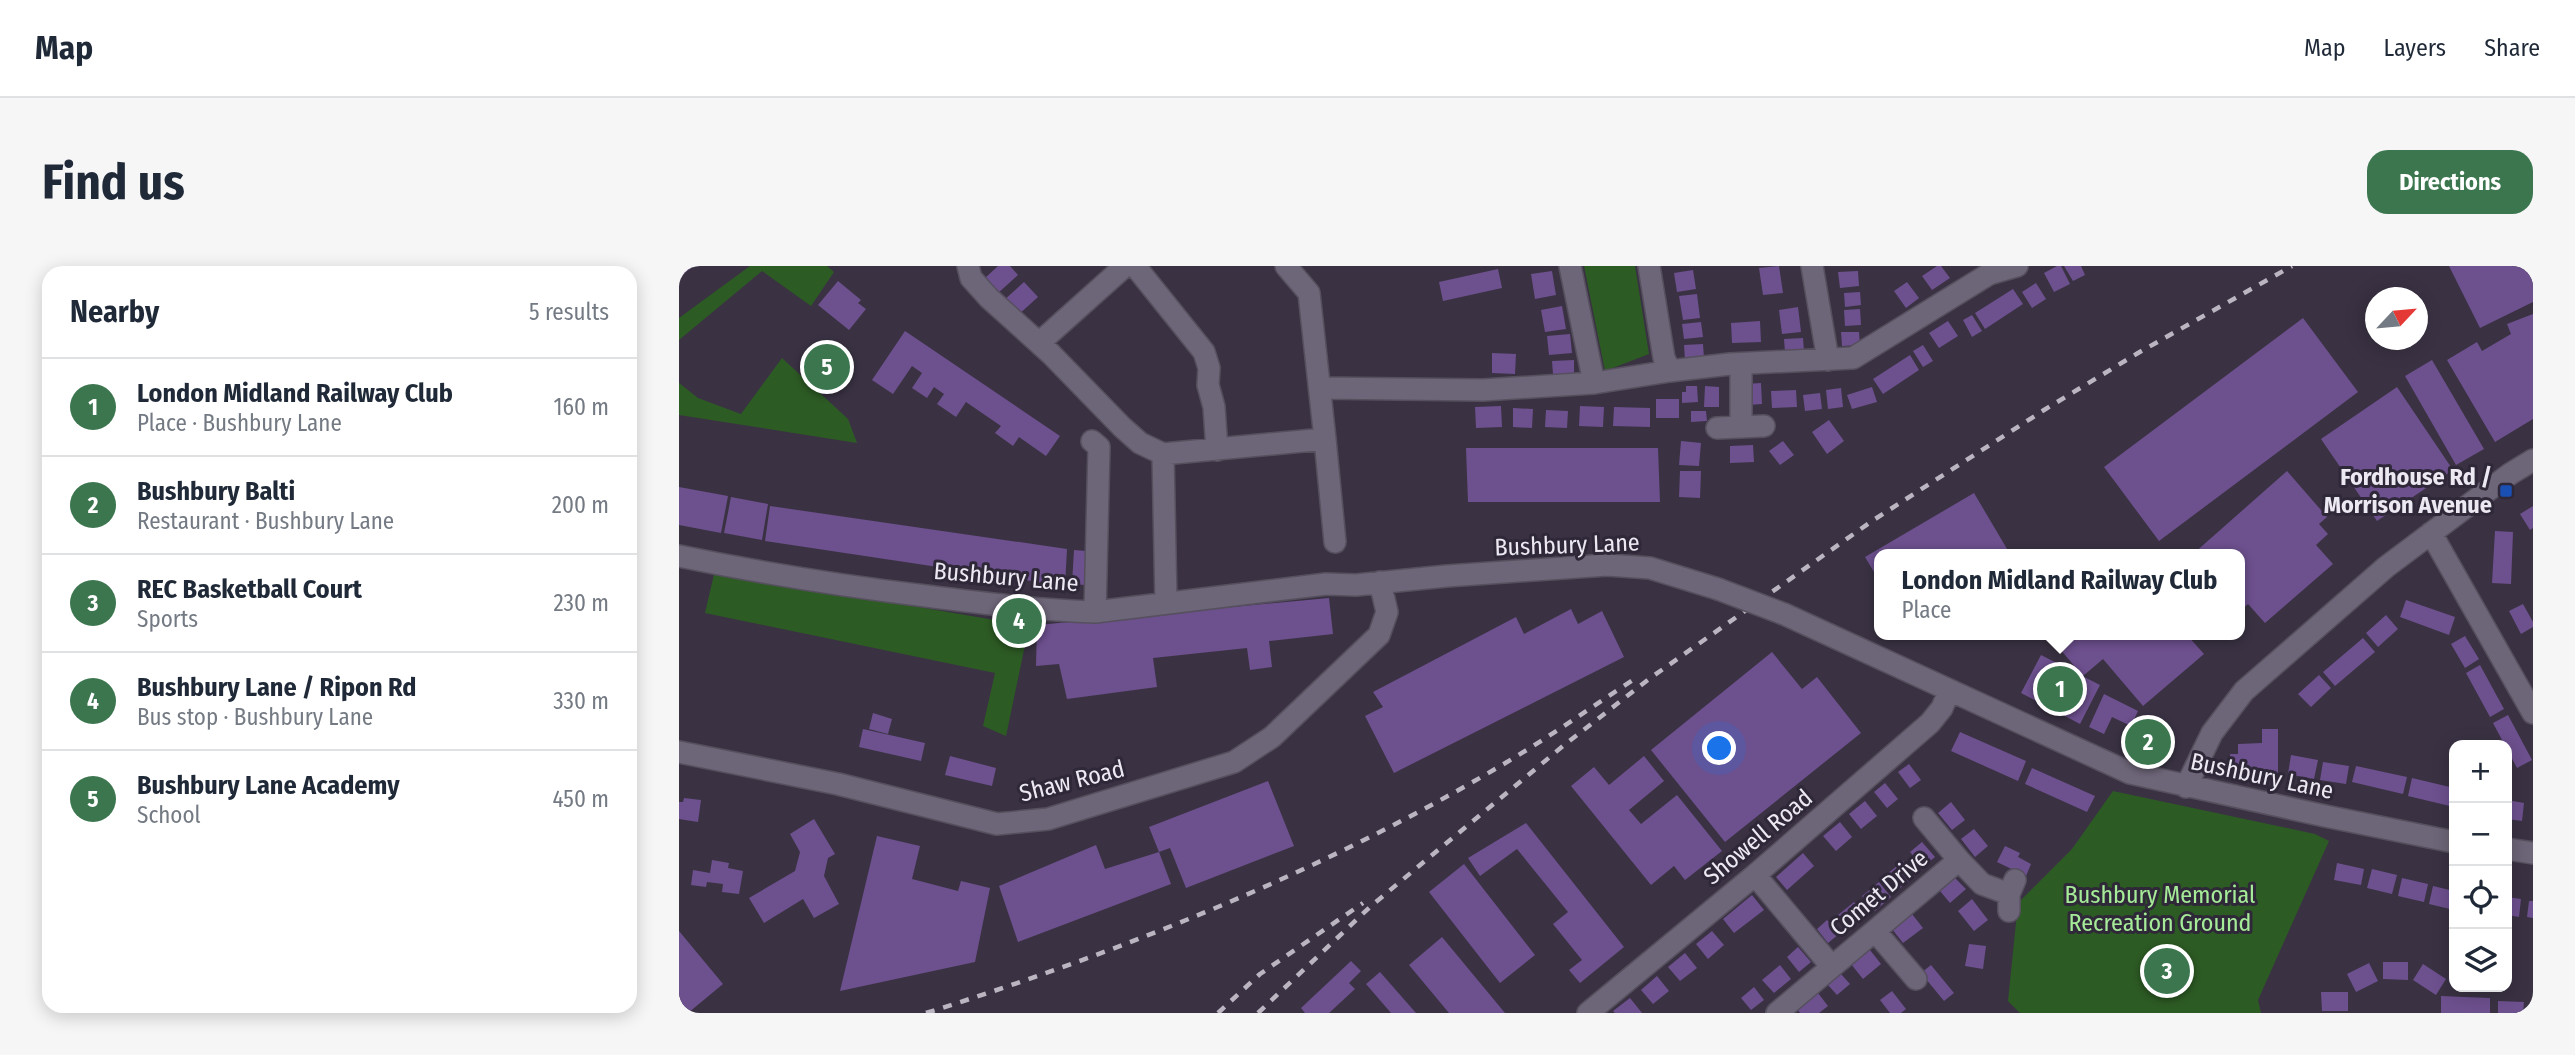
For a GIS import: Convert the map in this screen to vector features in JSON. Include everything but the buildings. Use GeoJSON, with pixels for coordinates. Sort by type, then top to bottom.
{"type":"FeatureCollection","features":[{"type":"Feature","properties":{"kind":"street"},"geometry":{"type":"LineString","coordinates":[[968,266],[971,278],[1140,443],[1163,454],[1322,439]]}},
{"type":"Feature","properties":{"kind":"street"},"geometry":{"type":"LineString","coordinates":[[1034,337],[1125,266]]}},
{"type":"Feature","properties":{"kind":"street"},"geometry":{"type":"LineString","coordinates":[[1135,266],[1204,352],[1209,368],[1208,385],[1214,407],[1217,450]]}},
{"type":"Feature","properties":{"kind":"street"},"geometry":{"type":"LineString","coordinates":[[1570,266],[1594,383]]}},
{"type":"Feature","properties":{"kind":"street"},"geometry":{"type":"LineString","coordinates":[[1649,266],[1664,358],[1670,371]]}},
{"type":"Feature","properties":{"kind":"street"},"geometry":{"type":"LineString","coordinates":[[1812,266],[1828,360]]}},
{"type":"Feature","properties":{"kind":"street"},"geometry":{"type":"LineString","coordinates":[[1319,388],[1483,390],[1594,383],[1670,371],[1741,364],[1853,358],[1989,274],[2017,266]]}},
{"type":"Feature","properties":{"kind":"street"},"geometry":{"type":"LineString","coordinates":[[1292,269],[1309,293],[1322,439],[1335,542]]}},
{"type":"Feature","properties":{"kind":"street"},"geometry":{"type":"LineString","coordinates":[[1741,364],[1741,427]]}},
{"type":"Feature","properties":{"kind":"street"},"geometry":{"type":"LineString","coordinates":[[1717,428],[1763,426]]}},
{"type":"Feature","properties":{"kind":"street"},"geometry":{"type":"LineString","coordinates":[[1092,441],[1099,447],[1095,612]]}},
{"type":"Feature","properties":{"kind":"street"},"geometry":{"type":"LineString","coordinates":[[1163,454],[1166,603]]}},
{"type":"Feature","properties":{"kind":"street"},"geometry":{"type":"LineString","coordinates":[[2186,787],[2212,733],[2244,691],[2386,567],[2533,460]]}},
{"type":"Feature","properties":{"kind":"street"},"geometry":{"type":"LineString","coordinates":[[2431,533],[2533,713]]}},
{"type":"Feature","properties":{"kind":"street","name":"Bushbury Lane"},"geometry":{"type":"LineString","coordinates":[[679,556],[758,573],[855,587],[972,602],[1095,612],[1327,584],[1356,585],[1607,565],[1650,568],[1704,583],[1784,614],[2130,772],[2186,787],[2449,841]]}},
{"type":"Feature","properties":{"kind":"street","name":"Shaw Road"},"geometry":{"type":"LineString","coordinates":[[679,752],[838,784],[997,824],[1048,819],[1234,762],[1272,737],[1379,635],[1387,612],[1380,582]]}},
{"type":"Feature","properties":{"kind":"street","name":"Showell Road"},"geometry":{"type":"LineString","coordinates":[[1588,1013],[1755,875],[1930,723],[1942,708],[1949,691]]}},
{"type":"Feature","properties":{"kind":"street","name":"Comet Drive"},"geometry":{"type":"LineString","coordinates":[[1924,818],[1982,884],[2011,895]]}},
{"type":"Feature","properties":{"kind":"street"},"geometry":{"type":"LineString","coordinates":[[2512,850],[2533,853]]}},
{"type":"Feature","properties":{"kind":"street","name":"Comet Drive"},"geometry":{"type":"LineString","coordinates":[[1781,1012],[1959,860]]}},
{"type":"Feature","properties":{"kind":"street","name":"Comet Drive"},"geometry":{"type":"LineString","coordinates":[[1755,875],[1832,967]]}},
{"type":"Feature","properties":{"kind":"street"},"geometry":{"type":"LineString","coordinates":[[1875,931],[1916,979]]}},
{"type":"Feature","properties":{"kind":"green space"},"geometry":{"type":"Polygon","coordinates":[[[750,266],[827,266],[834,272],[811,306],[762,271],[679,340],[679,318],[750,266]]]}},
{"type":"Feature","properties":{"kind":"green space"},"geometry":{"type":"Polygon","coordinates":[[[1584,266],[1635,266],[1649,354],[1605,371],[1584,266]]]}},
{"type":"Feature","properties":{"kind":"green space"},"geometry":{"type":"Polygon","coordinates":[[[782,358],[848,419],[857,443],[679,415],[679,383],[698,398],[741,414],[782,358]]]}},
{"type":"Feature","properties":{"kind":"green space"},"geometry":{"type":"Polygon","coordinates":[[[715,570],[1029,626],[1006,736],[983,726],[995,673],[705,613],[715,570]]]}},
{"type":"Feature","properties":{"kind":"green space","name":"Bushbury Memorial Recreation Ground"},"geometry":{"type":"Polygon","coordinates":[[[2113,791],[2315,834],[2329,841],[2258,1000],[2261,1013],[2020,1013],[2008,1001],[2018,903],[2072,849],[2113,791]]]}},
{"type":"Feature","properties":{"kind":"railway"},"geometry":{"type":"LineString","coordinates":[[1258,1013],[1371,906],[1563,746],[1649,679],[1872,521],[2044,410],[2292,266]]}},
{"type":"Feature","properties":{"kind":"railway"},"geometry":{"type":"LineString","coordinates":[[926,1013],[1152,934],[1300,871],[1443,799],[1528,749],[1636,678]]}},
{"type":"Feature","properties":{"kind":"railway"},"geometry":{"type":"LineString","coordinates":[[1218,1013],[1260,974],[1363,903]]}},
{"type":"Feature","properties":{"kind":"place","name":"Bushbury Lane Academy"},"geometry":{"type":"Point","coordinates":[827,367]}},
{"type":"Feature","properties":{"kind":"place","name":"Fordhouse Rd / Morrison Avenue"},"geometry":{"type":"Point","coordinates":[2506,491]}},
{"type":"Feature","properties":{"kind":"place","name":"Bushbury Lane / Ripon Rd"},"geometry":{"type":"Point","coordinates":[1019,621]}},
{"type":"Feature","properties":{"kind":"place","name":"London Midland Railway Club"},"geometry":{"type":"Point","coordinates":[2060,689]}},
{"type":"Feature","properties":{"kind":"place","name":"Bushbury Balti"},"geometry":{"type":"Point","coordinates":[2148,742]}},
{"type":"Feature","properties":{"kind":"place","name":"REC Basketball Court"},"geometry":{"type":"Point","coordinates":[2167,971]}}]}
